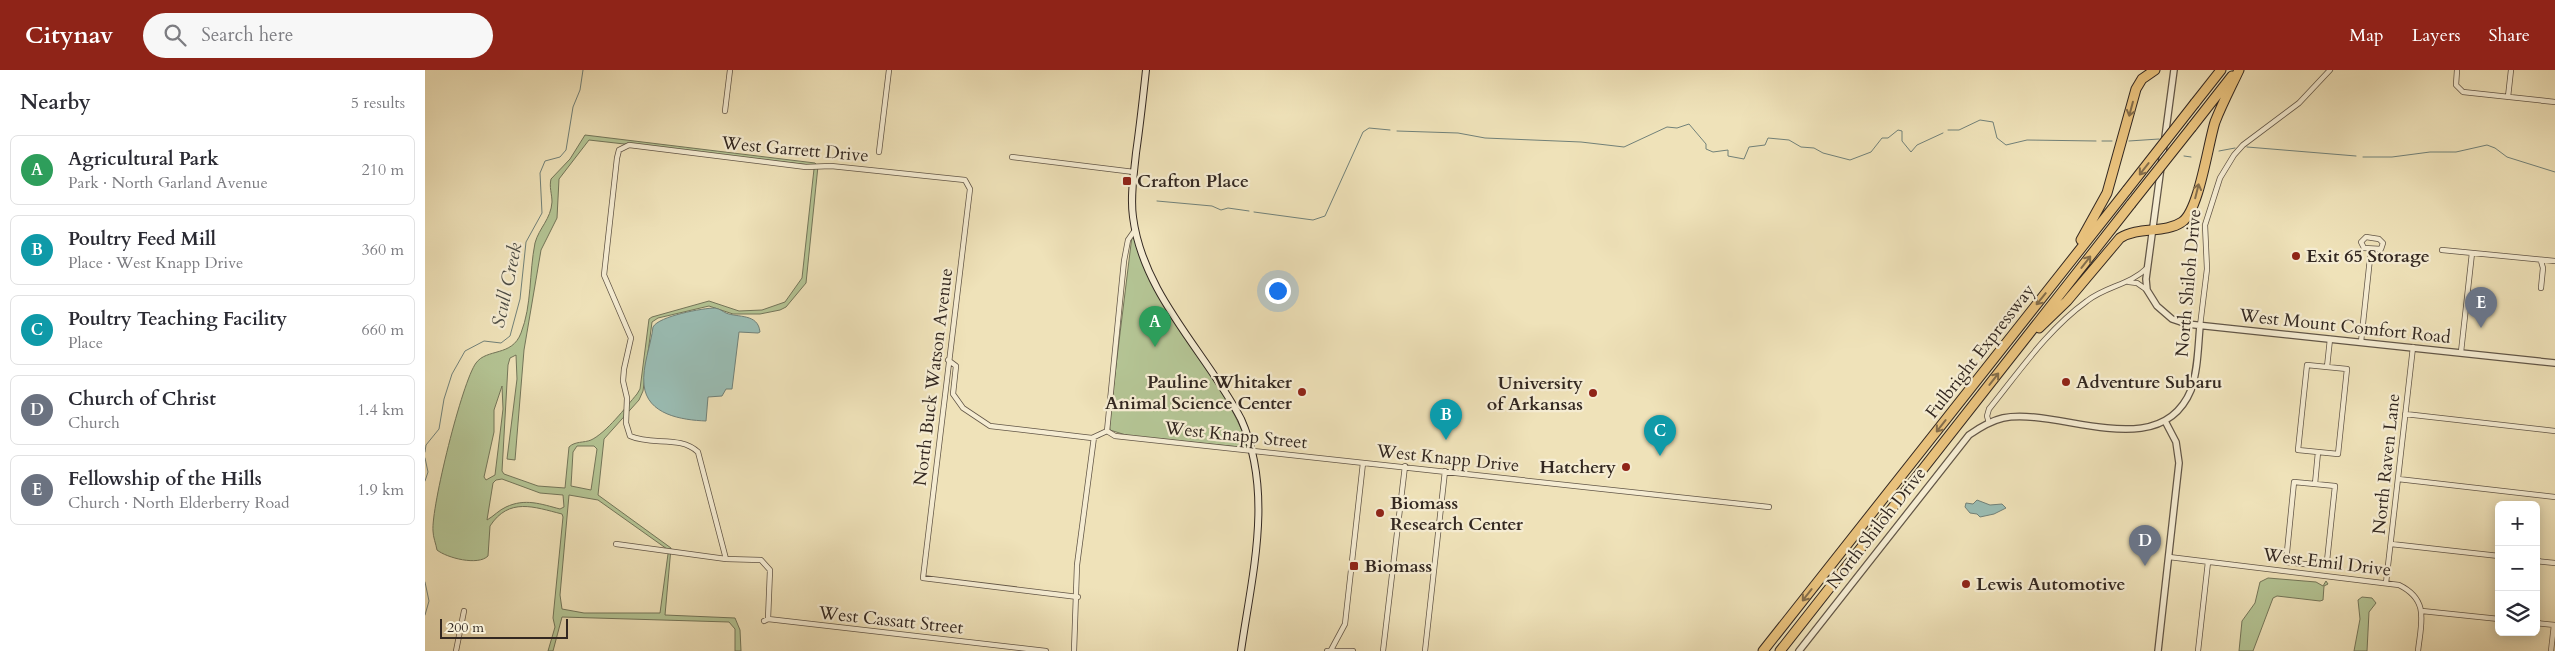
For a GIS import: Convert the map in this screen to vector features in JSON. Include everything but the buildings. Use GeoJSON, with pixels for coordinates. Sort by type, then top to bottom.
{"type":"FeatureCollection","features":[{"type":"Feature","properties":{"kind":"highway"},"geometry":{"type":"LineString","coordinates":[[2072,261],[2107,192],[2136,89],[2142,79],[2155,70]]}},
{"type":"Feature","properties":{"kind":"highway","name":"Fulbright Expressway"},"geometry":{"type":"LineString","coordinates":[[1763,651],[2221,70]]}},
{"type":"Feature","properties":{"kind":"highway"},"geometry":{"type":"LineString","coordinates":[[2023,341],[2059,311],[2115,242],[2131,232],[2175,226],[2190,214],[2215,123],[2238,70]]}},
{"type":"Feature","properties":{"kind":"highway","name":"Fulbright Expressway"},"geometry":{"type":"LineString","coordinates":[[1780,651],[2238,70]]}},
{"type":"Feature","properties":{"kind":"main road"},"geometry":{"type":"LineString","coordinates":[[1146,70],[1134,172],[1132,205],[1135,230],[1144,261],[1154,285],[1231,400],[1246,429],[1258,472],[1260,503],[1241,651]]}},
{"type":"Feature","properties":{"kind":"street"},"geometry":{"type":"LineString","coordinates":[[725,111],[730,70]]}},
{"type":"Feature","properties":{"kind":"street"},"geometry":{"type":"LineString","coordinates":[[879,152],[889,70]]}},
{"type":"Feature","properties":{"kind":"street"},"geometry":{"type":"LineString","coordinates":[[2147,290],[2147,268],[2173,70]]}},
{"type":"Feature","properties":{"kind":"street","name":"North Shiloh Drive"},"geometry":{"type":"LineString","coordinates":[[1799,651],[1961,444],[1974,432],[2002,418],[2021,417],[2133,429],[2165,420],[2180,407],[2190,391],[2195,372],[2207,269],[2205,225],[2220,178],[2234,155],[2243,146],[2299,103],[2330,70]]}},
{"type":"Feature","properties":{"kind":"street"},"geometry":{"type":"LineString","coordinates":[[2457,70],[2455,82],[2460,91],[2555,102]]}},
{"type":"Feature","properties":{"kind":"street"},"geometry":{"type":"LineString","coordinates":[[2509,97],[2511,70]]}},
{"type":"Feature","properties":{"kind":"street","name":"West Garrett Drive"},"geometry":{"type":"LineString","coordinates":[[726,559],[698,452],[690,444],[681,442],[640,441],[630,436],[626,424],[627,398],[623,381],[631,338],[604,275],[617,158],[623,147],[629,145],[806,167],[831,166],[965,180]]}},
{"type":"Feature","properties":{"kind":"street"},"geometry":{"type":"LineString","coordinates":[[1012,157],[1134,172]]}},
{"type":"Feature","properties":{"kind":"street","name":"North Buck Watson Avenue"},"geometry":{"type":"LineString","coordinates":[[965,180],[970,189],[923,578],[1077,596]]}},
{"type":"Feature","properties":{"kind":"street"},"geometry":{"type":"LineString","coordinates":[[948,360],[956,366],[953,394],[963,408],[990,426],[1094,437],[1107,431],[1125,261],[1128,240],[1135,230]]}},
{"type":"Feature","properties":{"kind":"street"},"geometry":{"type":"LineString","coordinates":[[2364,238],[2382,241],[2381,248],[2371,249],[2362,246],[2364,238]]}},
{"type":"Feature","properties":{"kind":"street"},"geometry":{"type":"LineString","coordinates":[[2361,342],[2371,249]]}},
{"type":"Feature","properties":{"kind":"street"},"geometry":{"type":"LineString","coordinates":[[2441,250],[2555,261]]}},
{"type":"Feature","properties":{"kind":"street"},"geometry":{"type":"LineString","coordinates":[[2461,352],[2472,253]]}},
{"type":"Feature","properties":{"kind":"street"},"geometry":{"type":"LineString","coordinates":[[2541,261],[2543,268],[2541,288]]}},
{"type":"Feature","properties":{"kind":"street"},"geometry":{"type":"LineString","coordinates":[[1989,423],[1987,413],[1989,409],[2043,341],[2094,296],[2138,277],[2147,268]]}},
{"type":"Feature","properties":{"kind":"street"},"geometry":{"type":"LineString","coordinates":[[2128,281],[2137,283],[2147,290]]}},
{"type":"Feature","properties":{"kind":"street","name":"West Mount Comfort Road"},"geometry":{"type":"LineString","coordinates":[[2147,290],[2166,316],[2179,322],[2200,326],[2555,363]]}},
{"type":"Feature","properties":{"kind":"street"},"geometry":{"type":"LineString","coordinates":[[2327,367],[2329,338]]}},
{"type":"Feature","properties":{"kind":"street","name":"North Raven Lane"},"geometry":{"type":"LineString","coordinates":[[2386,583],[2413,347]]}},
{"type":"Feature","properties":{"kind":"street"},"geometry":{"type":"LineString","coordinates":[[2307,365],[2347,369],[2338,454],[2318,452],[2298,450],[2307,365]]}},
{"type":"Feature","properties":{"kind":"street"},"geometry":{"type":"LineString","coordinates":[[2405,414],[2555,431]]}},
{"type":"Feature","properties":{"kind":"street"},"geometry":{"type":"LineString","coordinates":[[2158,651],[2179,456],[2173,434],[2165,420]]}},
{"type":"Feature","properties":{"kind":"street","name":"West Knapp Street"},"geometry":{"type":"LineString","coordinates":[[1107,431],[1115,436],[1253,452],[1363,462]]}},
{"type":"Feature","properties":{"kind":"street"},"geometry":{"type":"LineString","coordinates":[[1073,651],[1077,565],[1094,437]]}},
{"type":"Feature","properties":{"kind":"street"},"geometry":{"type":"LineString","coordinates":[[2315,484],[2318,452]]}},
{"type":"Feature","properties":{"kind":"street"},"geometry":{"type":"LineString","coordinates":[[1353,651],[1329,650],[1345,624],[1363,462]]}},
{"type":"Feature","properties":{"kind":"street","name":"West Knapp Drive"},"geometry":{"type":"LineString","coordinates":[[1363,462],[1769,507]]}},
{"type":"Feature","properties":{"kind":"street"},"geometry":{"type":"LineString","coordinates":[[1383,651],[1405,466]]}},
{"type":"Feature","properties":{"kind":"street"},"geometry":{"type":"LineString","coordinates":[[1425,651],[1445,471]]}},
{"type":"Feature","properties":{"kind":"street"},"geometry":{"type":"LineString","coordinates":[[2398,480],[2555,497]]}},
{"type":"Feature","properties":{"kind":"street"},"geometry":{"type":"LineString","coordinates":[[2294,482],[2315,484],[2335,486],[2327,561],[2322,566],[2285,562],[2294,482]]}},
{"type":"Feature","properties":{"kind":"street"},"geometry":{"type":"LineString","coordinates":[[616,544],[726,559]]}},
{"type":"Feature","properties":{"kind":"street"},"geometry":{"type":"LineString","coordinates":[[2391,544],[2495,556]]}},
{"type":"Feature","properties":{"kind":"street","name":"West Emil Drive"},"geometry":{"type":"LineString","coordinates":[[2169,557],[2399,585],[2409,590],[2418,601],[2422,611]]}},
{"type":"Feature","properties":{"kind":"street","name":"West Cassatt Street"},"geometry":{"type":"LineString","coordinates":[[726,559],[761,560],[771,570],[766,620],[1046,651]]}},
{"type":"Feature","properties":{"kind":"street"},"geometry":{"type":"LineString","coordinates":[[2540,561],[2555,563]]}},
{"type":"Feature","properties":{"kind":"street"},"geometry":{"type":"LineString","coordinates":[[2198,651],[2208,562]]}},
{"type":"Feature","properties":{"kind":"street"},"geometry":{"type":"LineString","coordinates":[[456,651],[464,611]]}},
{"type":"Feature","properties":{"kind":"street"},"geometry":{"type":"LineString","coordinates":[[2418,651],[2422,611],[2495,619]]}},
{"type":"Feature","properties":{"kind":"street"},"geometry":{"type":"LineString","coordinates":[[2540,623],[2555,625],[2551,651]]}},
{"type":"Feature","properties":{"kind":"green space"},"geometry":{"type":"Polygon","coordinates":[[[585,135],[815,163],[818,166],[806,283],[786,307],[780,310],[760,314],[733,314],[709,306],[658,318],[652,322],[643,391],[639,400],[604,439],[598,495],[671,548],[665,615],[735,618],[740,630],[741,651],[735,651],[735,629],[729,622],[562,617],[553,651],[548,651],[555,627],[553,618],[562,514],[532,507],[514,508],[505,511],[490,526],[488,556],[483,559],[463,560],[448,556],[437,550],[433,531],[437,498],[463,394],[476,363],[486,355],[512,346],[521,333],[529,300],[535,243],[551,208],[551,179],[570,159],[585,135]],[[589,140],[559,179],[557,218],[541,250],[524,350],[515,460],[507,459],[517,379],[516,355],[510,358],[508,365],[502,471],[504,474],[538,486],[565,488],[569,447],[597,437],[622,412],[640,389],[649,319],[709,301],[739,311],[762,310],[785,302],[802,278],[814,169],[810,165],[589,140]],[[502,386],[494,410],[494,432],[484,477],[486,480],[495,475],[503,409],[502,386]],[[577,446],[573,452],[571,486],[591,490],[597,449],[594,446],[577,446]],[[502,479],[496,480],[493,483],[487,520],[503,508],[513,504],[526,502],[560,509],[564,507],[563,495],[540,493],[502,479]],[[569,495],[560,595],[562,609],[584,613],[660,613],[668,554],[667,549],[598,500],[569,495]]]}},
{"type":"Feature","properties":{"kind":"green space"},"geometry":{"type":"Polygon","coordinates":[[[1132,236],[1152,285],[1228,404],[1249,448],[1129,436],[1110,430],[1109,423],[1132,236]]]}},
{"type":"Feature","properties":{"kind":"green space"},"geometry":{"type":"Polygon","coordinates":[[[2268,578],[2316,582],[2323,586],[2326,581],[2328,584],[2324,586],[2323,600],[2320,601],[2277,596],[2273,598],[2253,651],[2239,651],[2242,621],[2255,603],[2260,582],[2268,578]]]}},
{"type":"Feature","properties":{"kind":"green space"},"geometry":{"type":"Polygon","coordinates":[[[2362,597],[2372,598],[2376,603],[2369,612],[2367,651],[2354,651],[2360,619],[2358,600],[2362,597]]]}},
{"type":"Feature","properties":{"kind":"water"},"geometry":{"type":"Polygon","coordinates":[[[715,308],[726,313],[752,319],[756,322],[760,332],[739,332],[732,389],[726,389],[722,396],[708,397],[706,421],[667,414],[652,403],[644,385],[644,370],[653,327],[672,316],[701,309],[715,308]]]}},
{"type":"Feature","properties":{"kind":"water"},"geometry":{"type":"Polygon","coordinates":[[[1977,500],[1990,505],[2002,504],[2006,508],[1994,514],[1980,517],[1977,514],[1970,513],[1965,507],[1966,503],[1973,504],[1977,500]]]}},
{"type":"Feature","properties":{"kind":"waterway","name":"Scull Creek"},"geometry":{"type":"LineString","coordinates":[[425,452],[426,445],[439,429],[444,399],[452,374],[465,351],[484,341],[501,343],[510,336],[520,299],[526,242],[542,213],[540,173],[545,161],[560,157],[566,150],[573,107],[580,90],[583,70]]}},
{"type":"Feature","properties":{"kind":"waterway"},"geometry":{"type":"LineString","coordinates":[[1948,130],[1959,130],[1980,120],[1993,122],[1997,138],[2006,145],[2027,140],[2096,141]]}},
{"type":"Feature","properties":{"kind":"waterway"},"geometry":{"type":"LineString","coordinates":[[1397,131],[1458,133],[1485,138],[1581,142],[1624,147],[1667,127],[1677,128],[1689,124],[1706,144],[1706,149],[1713,152],[1728,150],[1728,156],[1744,159],[1749,147],[1765,145],[1768,138],[1789,140],[1801,147],[1814,148],[1823,153],[1850,160],[1871,152],[1882,138],[1888,138],[1898,130],[1902,131],[1902,141],[1911,152],[1917,145],[1943,133]]}},
{"type":"Feature","properties":{"kind":"waterway"},"geometry":{"type":"LineString","coordinates":[[1254,212],[1313,220],[1325,216],[1363,132],[1369,128],[1390,130]]}},
{"type":"Feature","properties":{"kind":"waterway"},"geometry":{"type":"LineString","coordinates":[[2129,141],[2159,139]]}},
{"type":"Feature","properties":{"kind":"waterway"},"geometry":{"type":"LineString","coordinates":[[2102,141],[2112,141]]}},
{"type":"Feature","properties":{"kind":"waterway"},"geometry":{"type":"LineString","coordinates":[[2363,157],[2392,157],[2430,152],[2456,152],[2487,145],[2495,148],[2507,157],[2555,172]]}},
{"type":"Feature","properties":{"kind":"waterway"},"geometry":{"type":"LineString","coordinates":[[2247,147],[2356,156]]}},
{"type":"Feature","properties":{"kind":"waterway"},"geometry":{"type":"LineString","coordinates":[[2219,151],[2235,148]]}},
{"type":"Feature","properties":{"kind":"waterway"},"geometry":{"type":"LineString","coordinates":[[2184,156],[2191,157]]}},
{"type":"Feature","properties":{"kind":"waterway"},"geometry":{"type":"LineString","coordinates":[[1157,201],[1212,206],[1221,210],[1228,208],[1249,211]]}},
{"type":"Feature","properties":{"kind":"waterway","name":"Scull Creek"},"geometry":{"type":"LineString","coordinates":[[425,458],[428,472],[425,481]]}},
{"type":"Feature","properties":{"kind":"waterway","name":"Scull Creek"},"geometry":{"type":"LineString","coordinates":[[425,582],[429,601],[425,615]]}},
{"type":"Feature","properties":{"kind":"place","name":"Crafton Place"},"geometry":{"type":"Point","coordinates":[1127,181]}},
{"type":"Feature","properties":{"kind":"place","name":"Exit 65 Storage"},"geometry":{"type":"Point","coordinates":[2296,256]}},
{"type":"Feature","properties":{"kind":"place","name":"Fellowship of the Hills"},"geometry":{"type":"Point","coordinates":[2481,328]}},
{"type":"Feature","properties":{"kind":"place","name":"Agricultural Park"},"geometry":{"type":"Point","coordinates":[1155,347]}},
{"type":"Feature","properties":{"kind":"place","name":"Adventure Subaru"},"geometry":{"type":"Point","coordinates":[2066,382]}},
{"type":"Feature","properties":{"kind":"place","name":"Pauline Whitaker Animal Science Center"},"geometry":{"type":"Point","coordinates":[1302,392]}},
{"type":"Feature","properties":{"kind":"place","name":"University of Arkansas"},"geometry":{"type":"Point","coordinates":[1593,393]}},
{"type":"Feature","properties":{"kind":"place","name":"Poultry Feed Mill"},"geometry":{"type":"Point","coordinates":[1446,440]}},
{"type":"Feature","properties":{"kind":"place","name":"Poultry Teaching Facility"},"geometry":{"type":"Point","coordinates":[1660,456]}},
{"type":"Feature","properties":{"kind":"place","name":"Hatchery"},"geometry":{"type":"Point","coordinates":[1626,467]}},
{"type":"Feature","properties":{"kind":"place","name":"Biomass Research Center"},"geometry":{"type":"Point","coordinates":[1380,513]}},
{"type":"Feature","properties":{"kind":"place","name":"Biomass"},"geometry":{"type":"Point","coordinates":[1354,566]}},
{"type":"Feature","properties":{"kind":"place","name":"Church of Christ"},"geometry":{"type":"Point","coordinates":[2145,566]}},
{"type":"Feature","properties":{"kind":"place","name":"Lewis Automotive"},"geometry":{"type":"Point","coordinates":[1966,584]}}]}
